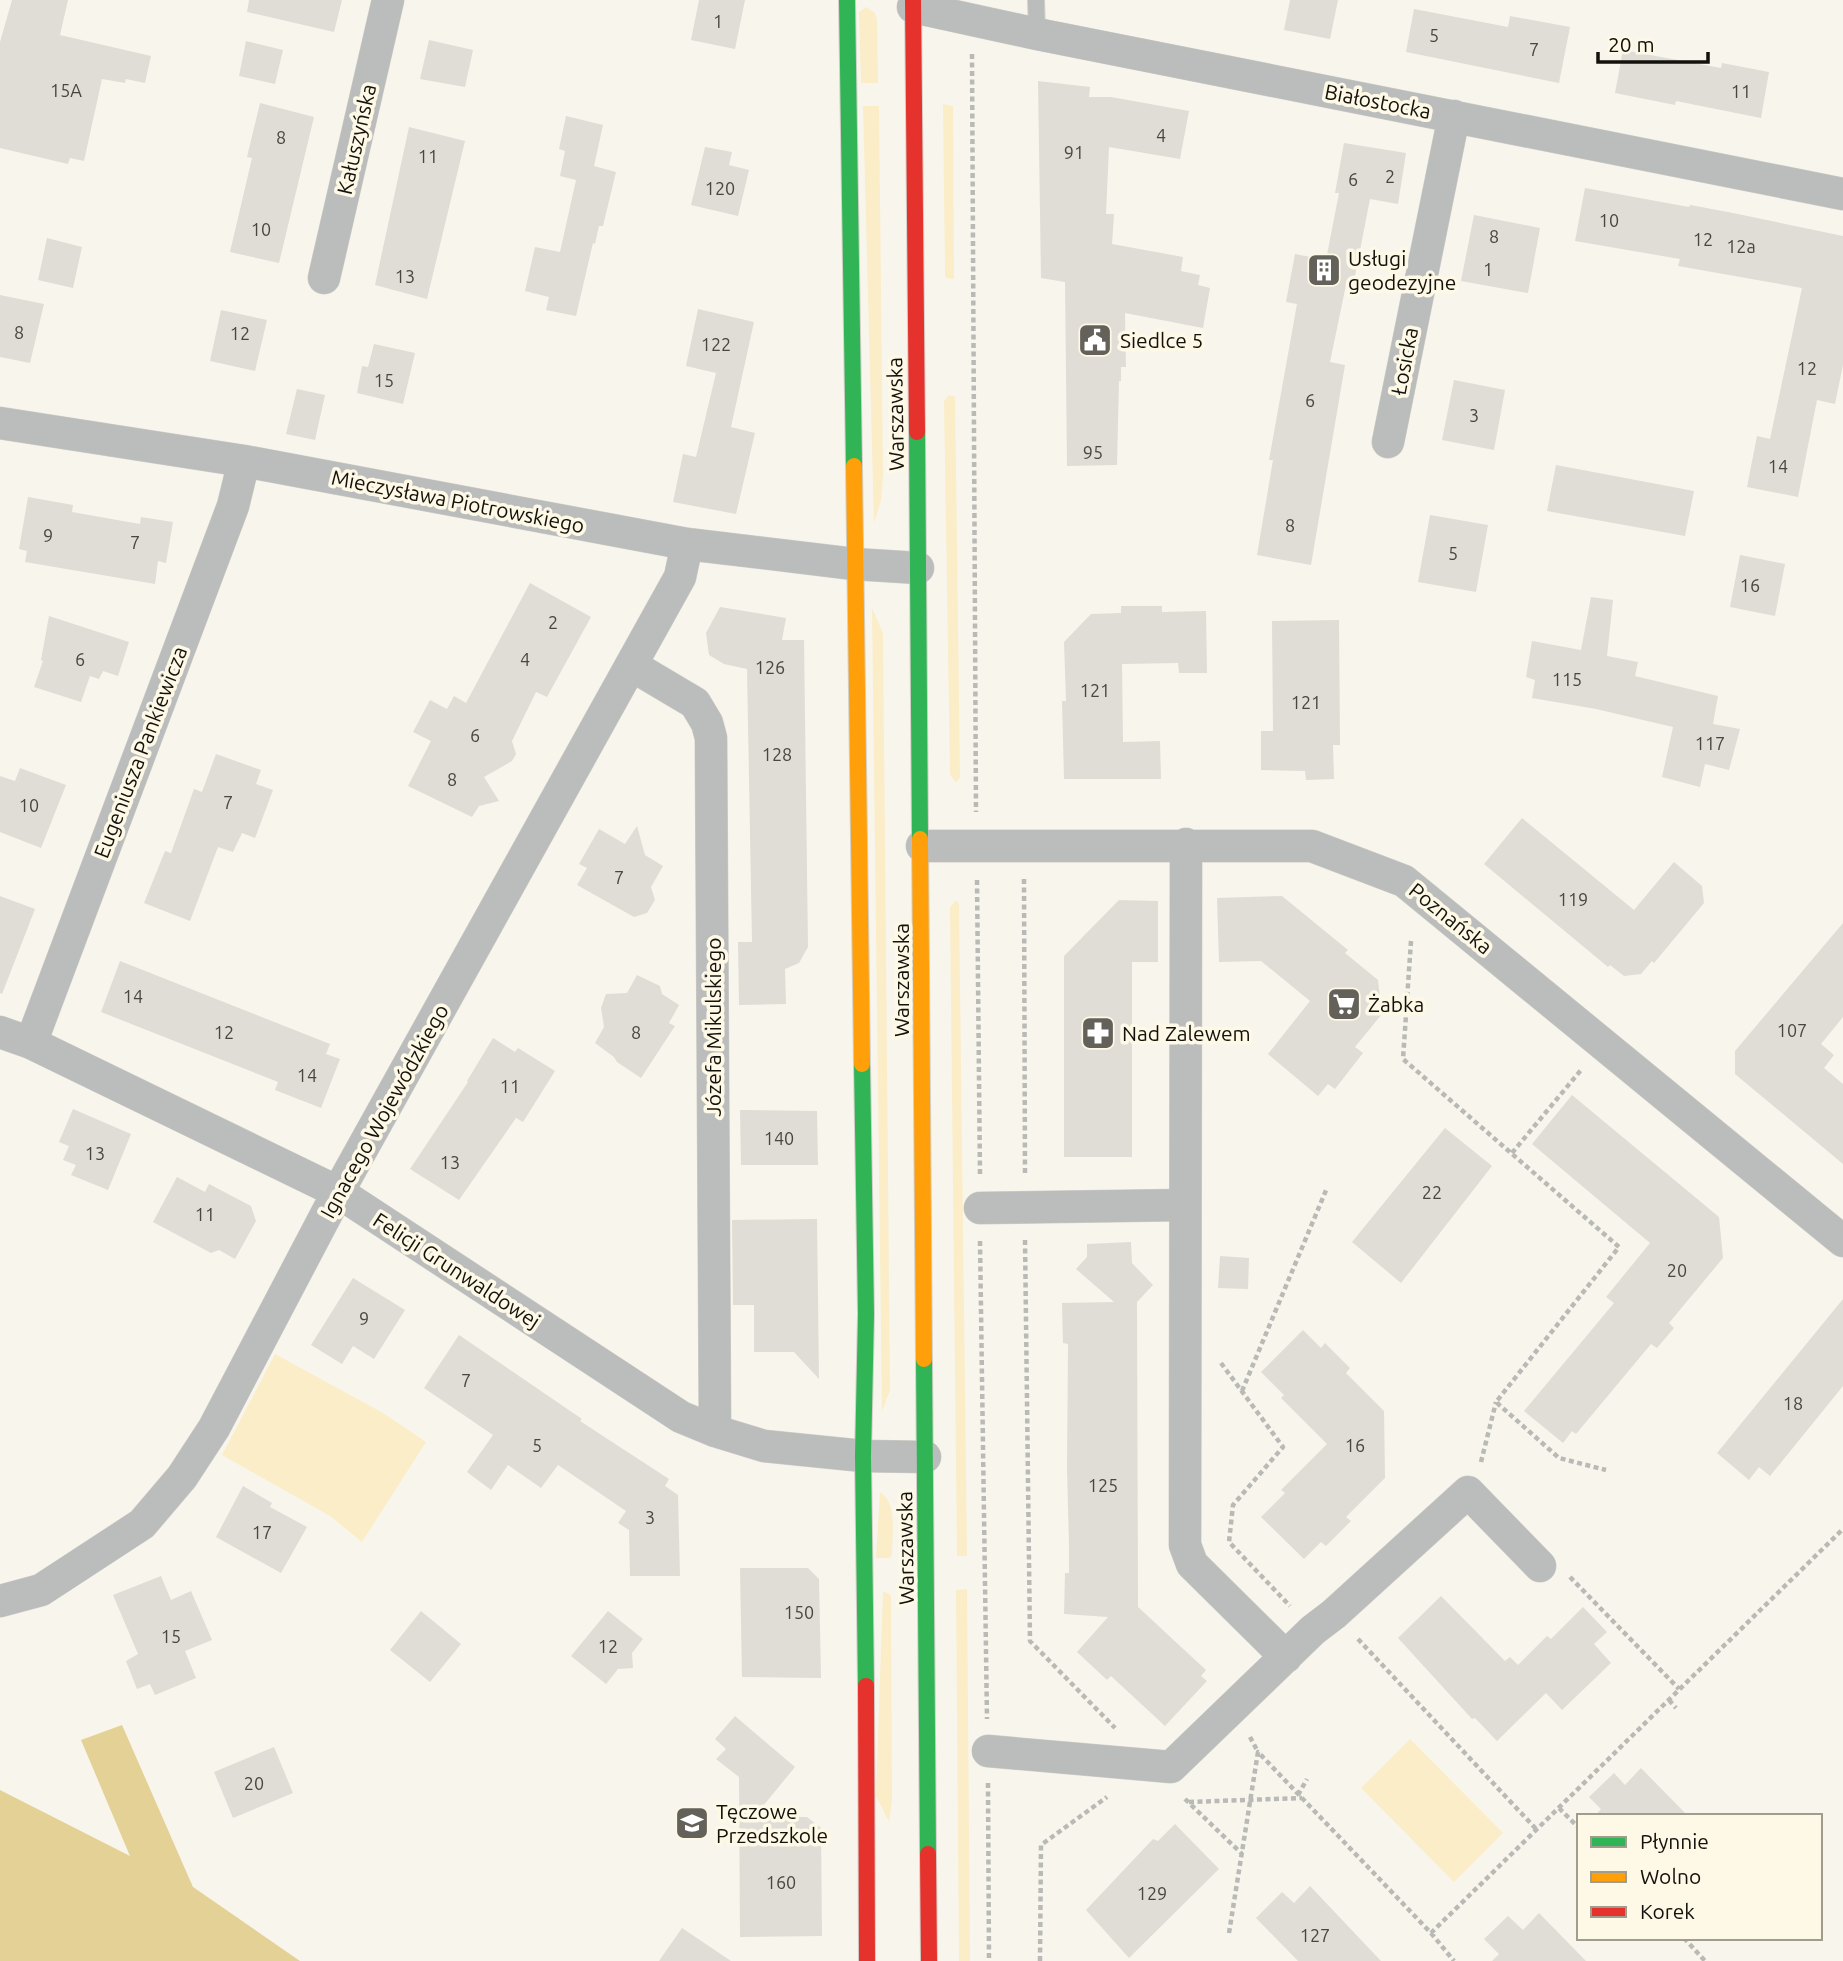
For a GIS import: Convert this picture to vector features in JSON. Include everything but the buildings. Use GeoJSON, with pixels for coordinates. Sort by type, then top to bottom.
{"type":"FeatureCollection","features":[{"type":"Feature","properties":{"kind":"street","name":"Kałuszyńska"},"geometry":{"type":"LineString","coordinates":[[324,278],[388,0]]}},
{"type":"Feature","properties":{"kind":"street"},"geometry":{"type":"LineString","coordinates":[[847,0],[866,1314],[863,1456],[867,1961]]}},
{"type":"Feature","properties":{"kind":"street","name":"Białostocka"},"geometry":{"type":"LineString","coordinates":[[913,4],[1037,34],[1843,194]]}},
{"type":"Feature","properties":{"kind":"street","name":"Warszawska"},"geometry":{"type":"LineString","coordinates":[[913,4],[922,846],[922,1209],[929,1961]]}},
{"type":"Feature","properties":{"kind":"street","name":"Łosicka"},"geometry":{"type":"LineString","coordinates":[[1388,442],[1454,116]]}},
{"type":"Feature","properties":{"kind":"street","name":"Mieczysława Piotrowskiego"},"geometry":{"type":"LineString","coordinates":[[0,423],[244,461],[687,544],[854,564],[918,568]]}},
{"type":"Feature","properties":{"kind":"street","name":"Eugeniusza Pankiewicza"},"geometry":{"type":"LineString","coordinates":[[31,1042],[233,506],[244,461]]}},
{"type":"Feature","properties":{"kind":"street","name":"Ignacego Wojewódzkiego"},"geometry":{"type":"LineString","coordinates":[[0,1601],[41,1590],[142,1524],[182,1477],[214,1428],[338,1192],[680,577],[687,544]]}},
{"type":"Feature","properties":{"kind":"street","name":"Józefa Mikulskiego"},"geometry":{"type":"LineString","coordinates":[[631,665],[695,703],[707,723],[711,738],[715,1431]]}},
{"type":"Feature","properties":{"kind":"street"},"geometry":{"type":"LineString","coordinates":[[1186,844],[1185,1545],[1192,1564],[1286,1657]]}},
{"type":"Feature","properties":{"kind":"street","name":"Poznańska"},"geometry":{"type":"LineString","coordinates":[[922,846],[1312,846],[1404,881],[1520,973],[1843,1241]]}},
{"type":"Feature","properties":{"kind":"street","name":"Felicji Grunwaldowej"},"geometry":{"type":"LineString","coordinates":[[0,1032],[31,1042],[338,1192],[681,1418],[764,1446],[863,1456],[925,1457]]}},
{"type":"Feature","properties":{"kind":"street"},"geometry":{"type":"LineString","coordinates":[[980,1208],[1185,1205]]}},
{"type":"Feature","properties":{"kind":"street"},"geometry":{"type":"LineString","coordinates":[[988,1751],[1171,1767],[1323,1622],[1468,1492],[1541,1566]]}},
{"type":"Feature","properties":{"kind":"lane"},"geometry":{"type":"LineString","coordinates":[[1036,0],[1037,34]]}},
{"type":"Feature","properties":{"kind":"path"},"geometry":{"type":"LineString","coordinates":[[971,18],[989,1961]]}},
{"type":"Feature","properties":{"kind":"path"},"geometry":{"type":"LineString","coordinates":[[1024,878],[1030,1641],[1241,1854]]}},
{"type":"Feature","properties":{"kind":"path"},"geometry":{"type":"LineString","coordinates":[[1410,941],[1403,1059],[1619,1247],[1496,1402],[1483,1458],[1468,1492]]}},
{"type":"Feature","properties":{"kind":"path"},"geometry":{"type":"LineString","coordinates":[[1513,1153],[1588,1061]]}},
{"type":"Feature","properties":{"kind":"path"},"geometry":{"type":"LineString","coordinates":[[1242,1391],[1327,1188]]}},
{"type":"Feature","properties":{"kind":"path"},"geometry":{"type":"LineString","coordinates":[[1217,1359],[1283,1447],[1233,1505],[1229,1542],[1323,1622],[1537,1829]]}},
{"type":"Feature","properties":{"kind":"path"},"geometry":{"type":"LineString","coordinates":[[1496,1402],[1559,1458],[1606,1470]]}},
{"type":"Feature","properties":{"kind":"path"},"geometry":{"type":"LineString","coordinates":[[1431,1933],[1843,1529]]}},
{"type":"Feature","properties":{"kind":"path"},"geometry":{"type":"LineString","coordinates":[[1541,1566],[1556,1563],[1679,1689]]}},
{"type":"Feature","properties":{"kind":"path"},"geometry":{"type":"LineString","coordinates":[[1669,1700],[1676,1708]]}},
{"type":"Feature","properties":{"kind":"path"},"geometry":{"type":"LineString","coordinates":[[1229,1933],[1258,1752],[1455,1960]]}},
{"type":"Feature","properties":{"kind":"path"},"geometry":{"type":"LineString","coordinates":[[1300,1796],[1307,1779]]}},
{"type":"Feature","properties":{"kind":"path"},"geometry":{"type":"LineString","coordinates":[[1188,1802],[1300,1796]]}},
{"type":"Feature","properties":{"kind":"path"},"geometry":{"type":"LineString","coordinates":[[1040,1961],[1041,1845],[1107,1797]]}},
{"type":"Feature","properties":{"kind":"path"},"geometry":{"type":"LineString","coordinates":[[1559,1808],[1577,1826]]}},
{"type":"Feature","properties":{"kind":"path"},"geometry":{"type":"LineString","coordinates":[[1686,1940],[1705,1961]]}},
{"type":"Feature","properties":{"kind":"shaded area"},"geometry":{"type":"Polygon","coordinates":[[[866,7],[875,13],[877,20],[878,83],[861,83],[859,12],[866,7]]]}},
{"type":"Feature","properties":{"kind":"shaded area"},"geometry":{"type":"Polygon","coordinates":[[[943,104],[953,106],[954,279],[946,278],[945,275],[943,104]]]}},
{"type":"Feature","properties":{"kind":"shaded area"},"geometry":{"type":"Polygon","coordinates":[[[863,106],[879,106],[883,476],[881,500],[874,523],[863,106]]]}},
{"type":"Feature","properties":{"kind":"shaded area"},"geometry":{"type":"Polygon","coordinates":[[[949,395],[955,397],[960,777],[956,783],[950,774],[944,401],[949,395]]]}},
{"type":"Feature","properties":{"kind":"shaded area"},"geometry":{"type":"Polygon","coordinates":[[[872,608],[883,633],[890,1390],[882,1411],[872,608]]]}},
{"type":"Feature","properties":{"kind":"shaded area"},"geometry":{"type":"Polygon","coordinates":[[[956,900],[959,904],[967,1556],[957,1556],[950,907],[956,900]]]}},
{"type":"Feature","properties":{"kind":"shaded area"},"geometry":{"type":"Polygon","coordinates":[[[275,1354],[383,1413],[426,1442],[362,1542],[330,1516],[222,1455],[275,1354]]]}},
{"type":"Feature","properties":{"kind":"shaded area"},"geometry":{"type":"Polygon","coordinates":[[[880,1492],[886,1497],[892,1512],[893,1538],[890,1558],[876,1558],[880,1492]]]}},
{"type":"Feature","properties":{"kind":"shaded area"},"geometry":{"type":"Polygon","coordinates":[[[967,1589],[970,1961],[959,1961],[956,1590],[967,1589]]]}},
{"type":"Feature","properties":{"kind":"shaded area"},"geometry":{"type":"Polygon","coordinates":[[[883,1591],[891,1595],[892,1799],[889,1822],[876,1796],[883,1591]]]}},
{"type":"Feature","properties":{"kind":"shaded area"},"geometry":{"type":"Polygon","coordinates":[[[122,1725],[193,1887],[300,1961],[0,1961],[0,1790],[130,1856],[81,1740],[122,1725]]]}},
{"type":"Feature","properties":{"kind":"shaded area"},"geometry":{"type":"Polygon","coordinates":[[[1410,1739],[1503,1833],[1454,1882],[1361,1788],[1410,1739]]]}},
{"type":"Feature","properties":{"kind":"traffic: fast"},"geometry":{"type":"LineString","coordinates":[[847,0],[854,466]]}},
{"type":"Feature","properties":{"kind":"traffic: fast"},"geometry":{"type":"LineString","coordinates":[[917,432],[920,839]]}},
{"type":"Feature","properties":{"kind":"traffic: fast"},"geometry":{"type":"LineString","coordinates":[[862,1064],[866,1314],[863,1456],[866,1686]]}},
{"type":"Feature","properties":{"kind":"traffic: fast"},"geometry":{"type":"LineString","coordinates":[[924,1359],[928,1854]]}},
{"type":"Feature","properties":{"kind":"traffic: slow"},"geometry":{"type":"LineString","coordinates":[[854,466],[862,1064]]}},
{"type":"Feature","properties":{"kind":"traffic: slow"},"geometry":{"type":"LineString","coordinates":[[920,839],[924,1359]]}},
{"type":"Feature","properties":{"kind":"traffic: jam"},"geometry":{"type":"LineString","coordinates":[[913,0],[917,432]]}},
{"type":"Feature","properties":{"kind":"traffic: jam"},"geometry":{"type":"LineString","coordinates":[[866,1686],[867,1961]]}},
{"type":"Feature","properties":{"kind":"traffic: jam"},"geometry":{"type":"LineString","coordinates":[[928,1854],[929,1961]]}},
{"type":"Feature","properties":{"kind":"place","name":"Usługi geodezyjne"},"geometry":{"type":"Point","coordinates":[1324,270]}},
{"type":"Feature","properties":{"kind":"place","name":"Siedlce 5"},"geometry":{"type":"Point","coordinates":[1095,340]}},
{"type":"Feature","properties":{"kind":"place","name":"Żabka"},"geometry":{"type":"Point","coordinates":[1344,1004]}},
{"type":"Feature","properties":{"kind":"place","name":"Nad Zalewem"},"geometry":{"type":"Point","coordinates":[1098,1033]}},
{"type":"Feature","properties":{"kind":"place","name":"Tęczowe Przedszkole"},"geometry":{"type":"Point","coordinates":[692,1823]}}]}
